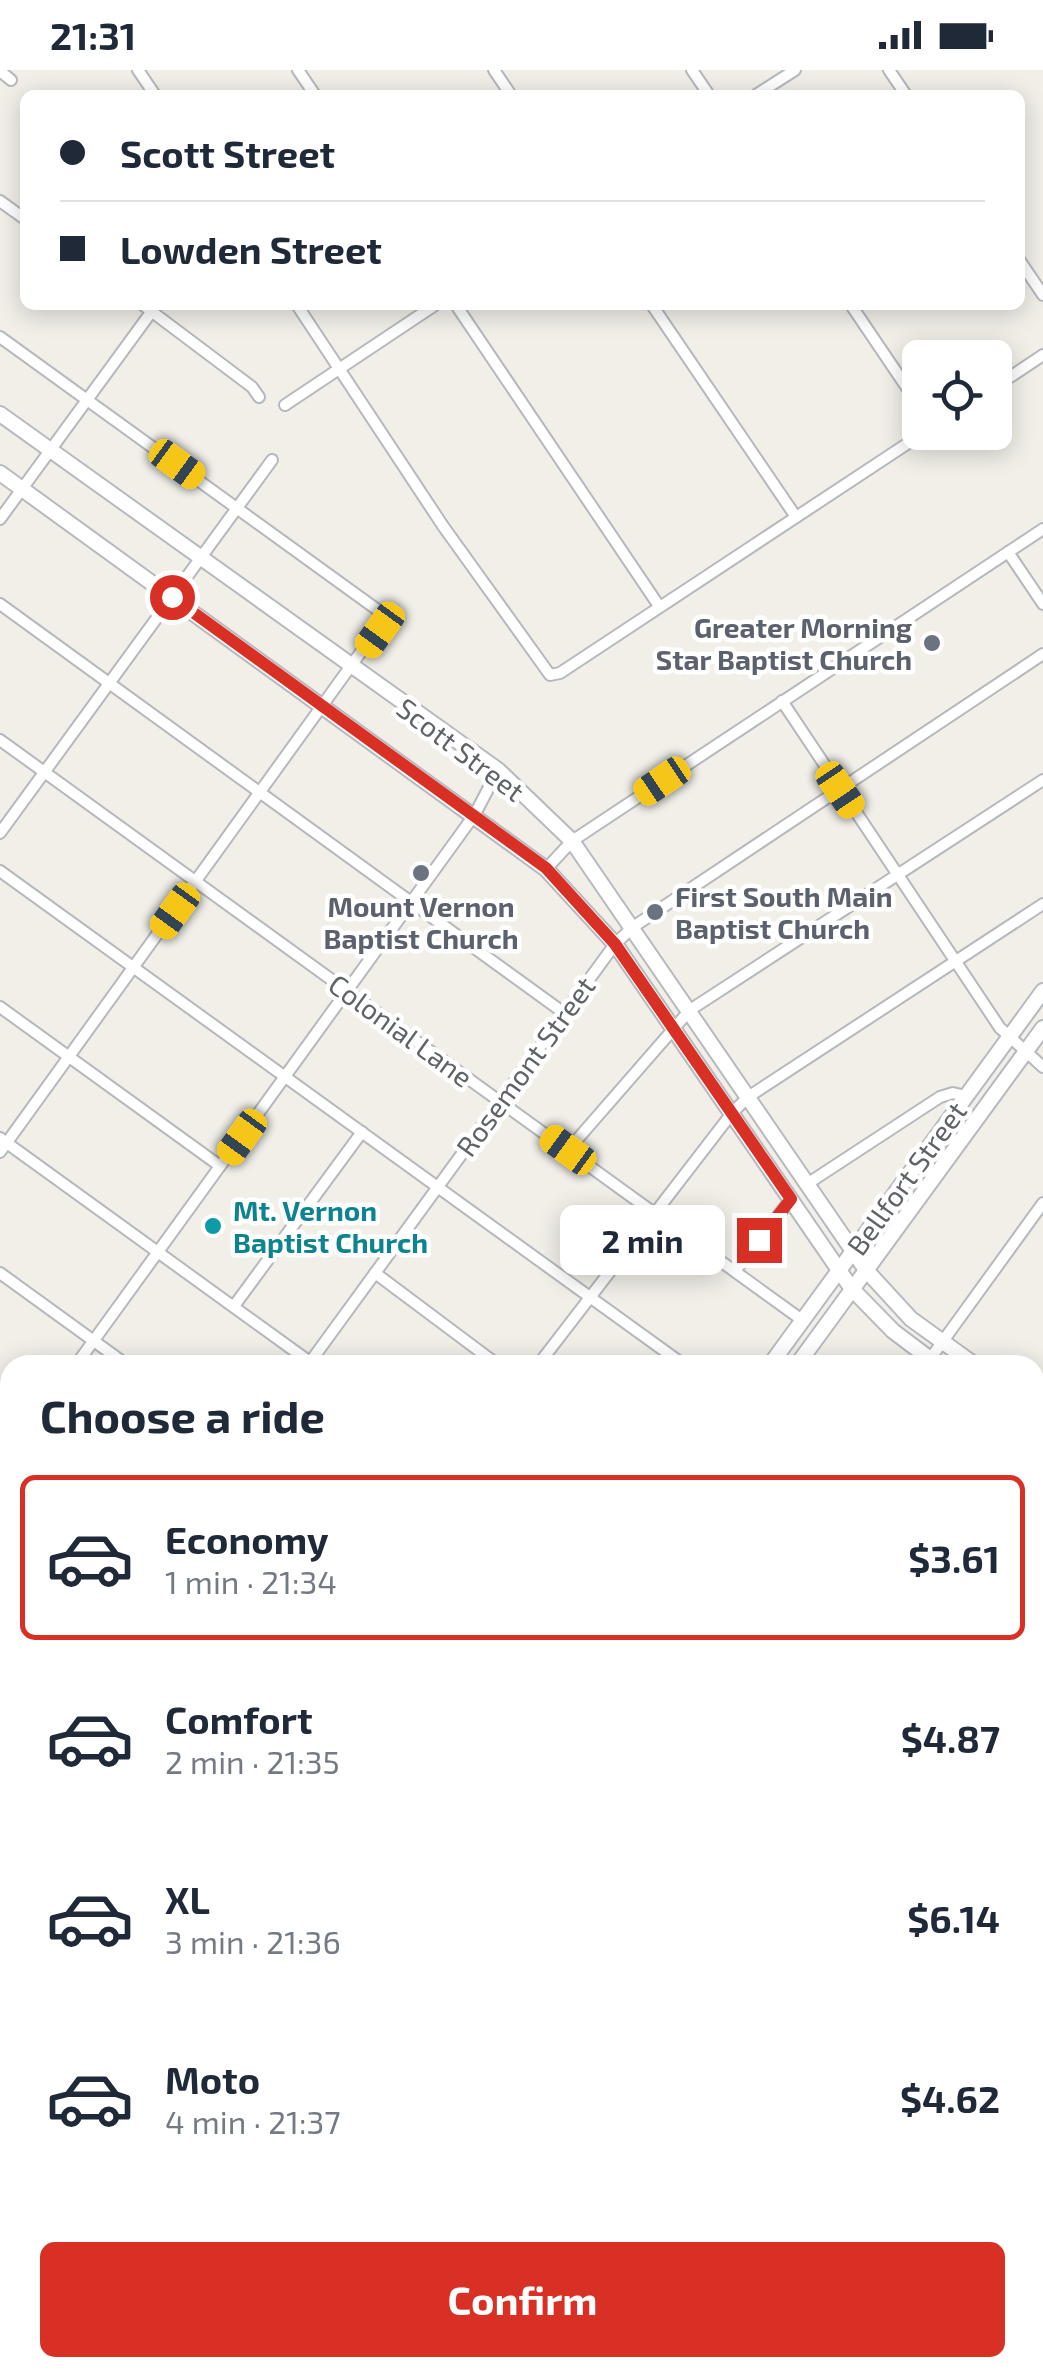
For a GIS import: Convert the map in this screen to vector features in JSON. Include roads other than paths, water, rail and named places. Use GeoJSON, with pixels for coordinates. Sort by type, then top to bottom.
{"type":"FeatureCollection","features":[{"type":"Feature","properties":{"kind":"main road","name":"Scott Street"},"geometry":{"type":"LineString","coordinates":[[0,414],[498,770],[572,841],[866,1270],[896,1306],[961,1355]]}},
{"type":"Feature","properties":{"kind":"main road","name":"Scott Street"},"geometry":{"type":"LineString","coordinates":[[0,473],[546,868],[615,944],[852,1289],[925,1355]]}},
{"type":"Feature","properties":{"kind":"main road","name":"Bellfort Street"},"geometry":{"type":"LineString","coordinates":[[777,1355],[1043,991]]}},
{"type":"Feature","properties":{"kind":"main road","name":"Bellfort Street"},"geometry":{"type":"LineString","coordinates":[[804,1355],[1043,1028]]}},
{"type":"Feature","properties":{"kind":"main road"},"geometry":{"type":"LineString","coordinates":[[943,1127],[961,1140]]}},
{"type":"Feature","properties":{"kind":"street"},"geometry":{"type":"LineString","coordinates":[[764,90],[795,70]]}},
{"type":"Feature","properties":{"kind":"street"},"geometry":{"type":"LineString","coordinates":[[0,71],[11,80]]}},
{"type":"Feature","properties":{"kind":"street"},"geometry":{"type":"LineString","coordinates":[[1025,268],[1043,295]]}},
{"type":"Feature","properties":{"kind":"street"},"geometry":{"type":"LineString","coordinates":[[0,519],[88,399],[147,310]]}},
{"type":"Feature","properties":{"kind":"street"},"geometry":{"type":"LineString","coordinates":[[151,310],[252,387],[259,397]]}},
{"type":"Feature","properties":{"kind":"street"},"geometry":{"type":"LineString","coordinates":[[300,310],[444,526],[550,676],[902,447]]}},
{"type":"Feature","properties":{"kind":"street"},"geometry":{"type":"LineString","coordinates":[[285,405],[428,310]]}},
{"type":"Feature","properties":{"kind":"street"},"geometry":{"type":"LineString","coordinates":[[459,310],[659,606]]}},
{"type":"Feature","properties":{"kind":"street"},"geometry":{"type":"LineString","coordinates":[[655,310],[796,517]]}},
{"type":"Feature","properties":{"kind":"street"},"geometry":{"type":"LineString","coordinates":[[854,310],[902,380]]}},
{"type":"Feature","properties":{"kind":"street"},"geometry":{"type":"LineString","coordinates":[[0,337],[378,611],[384,620],[2,1144],[299,1355]]}},
{"type":"Feature","properties":{"kind":"street"},"geometry":{"type":"LineString","coordinates":[[1012,376],[1043,356]]}},
{"type":"Feature","properties":{"kind":"street"},"geometry":{"type":"LineString","coordinates":[[0,833],[272,460]]}},
{"type":"Feature","properties":{"kind":"street"},"geometry":{"type":"LineString","coordinates":[[546,868],[572,841],[1043,529]]}},
{"type":"Feature","properties":{"kind":"street"},"geometry":{"type":"LineString","coordinates":[[1008,552],[1043,604]]}},
{"type":"Feature","properties":{"kind":"street"},"geometry":{"type":"LineString","coordinates":[[0,604],[564,1013]]}},
{"type":"Feature","properties":{"kind":"street","name":"Rosemont Street"},"geometry":{"type":"LineString","coordinates":[[317,1355],[615,944],[633,927],[1043,654]]}},
{"type":"Feature","properties":{"kind":"street"},"geometry":{"type":"LineString","coordinates":[[782,702],[1008,1038],[1043,1067]]}},
{"type":"Feature","properties":{"kind":"street","name":"Colonial Lane"},"geometry":{"type":"LineString","coordinates":[[0,740],[802,1320]]}},
{"type":"Feature","properties":{"kind":"street"},"geometry":{"type":"LineString","coordinates":[[83,1355],[412,903],[475,814],[498,770]]}},
{"type":"Feature","properties":{"kind":"street"},"geometry":{"type":"LineString","coordinates":[[568,1150],[690,1010],[1043,780]]}},
{"type":"Feature","properties":{"kind":"street"},"geometry":{"type":"LineString","coordinates":[[0,871],[670,1355]]}},
{"type":"Feature","properties":{"kind":"street"},"geometry":{"type":"LineString","coordinates":[[545,1355],[748,1097],[1043,904]]}},
{"type":"Feature","properties":{"kind":"street"},"geometry":{"type":"LineString","coordinates":[[0,1007],[220,1166]]}},
{"type":"Feature","properties":{"kind":"street"},"geometry":{"type":"LineString","coordinates":[[806,1184],[940,1097],[953,1093],[965,1096]]}},
{"type":"Feature","properties":{"kind":"street"},"geometry":{"type":"LineString","coordinates":[[234,1306],[362,1132]]}},
{"type":"Feature","properties":{"kind":"street"},"geometry":{"type":"LineString","coordinates":[[735,1271],[791,1199]]}},
{"type":"Feature","properties":{"kind":"street"},"geometry":{"type":"LineString","coordinates":[[937,1355],[942,1342],[1043,1203]]}},
{"type":"Feature","properties":{"kind":"street"},"geometry":{"type":"LineString","coordinates":[[0,1273],[114,1355]]}},
{"type":"Feature","properties":{"kind":"street"},"geometry":{"type":"LineString","coordinates":[[374,1273],[485,1355]]}},
{"type":"Feature","properties":{"kind":"place","name":"Greater Morning Star Baptist Church"},"geometry":{"type":"Point","coordinates":[932,643]}},
{"type":"Feature","properties":{"kind":"place","name":"Mount Vernon Baptist Church"},"geometry":{"type":"Point","coordinates":[421,873]}},
{"type":"Feature","properties":{"kind":"place","name":"First South Main Baptist Church"},"geometry":{"type":"Point","coordinates":[655,912]}},
{"type":"Feature","properties":{"kind":"place","name":"Mt. Vernon Baptist Church"},"geometry":{"type":"Point","coordinates":[213,1226]}}]}
